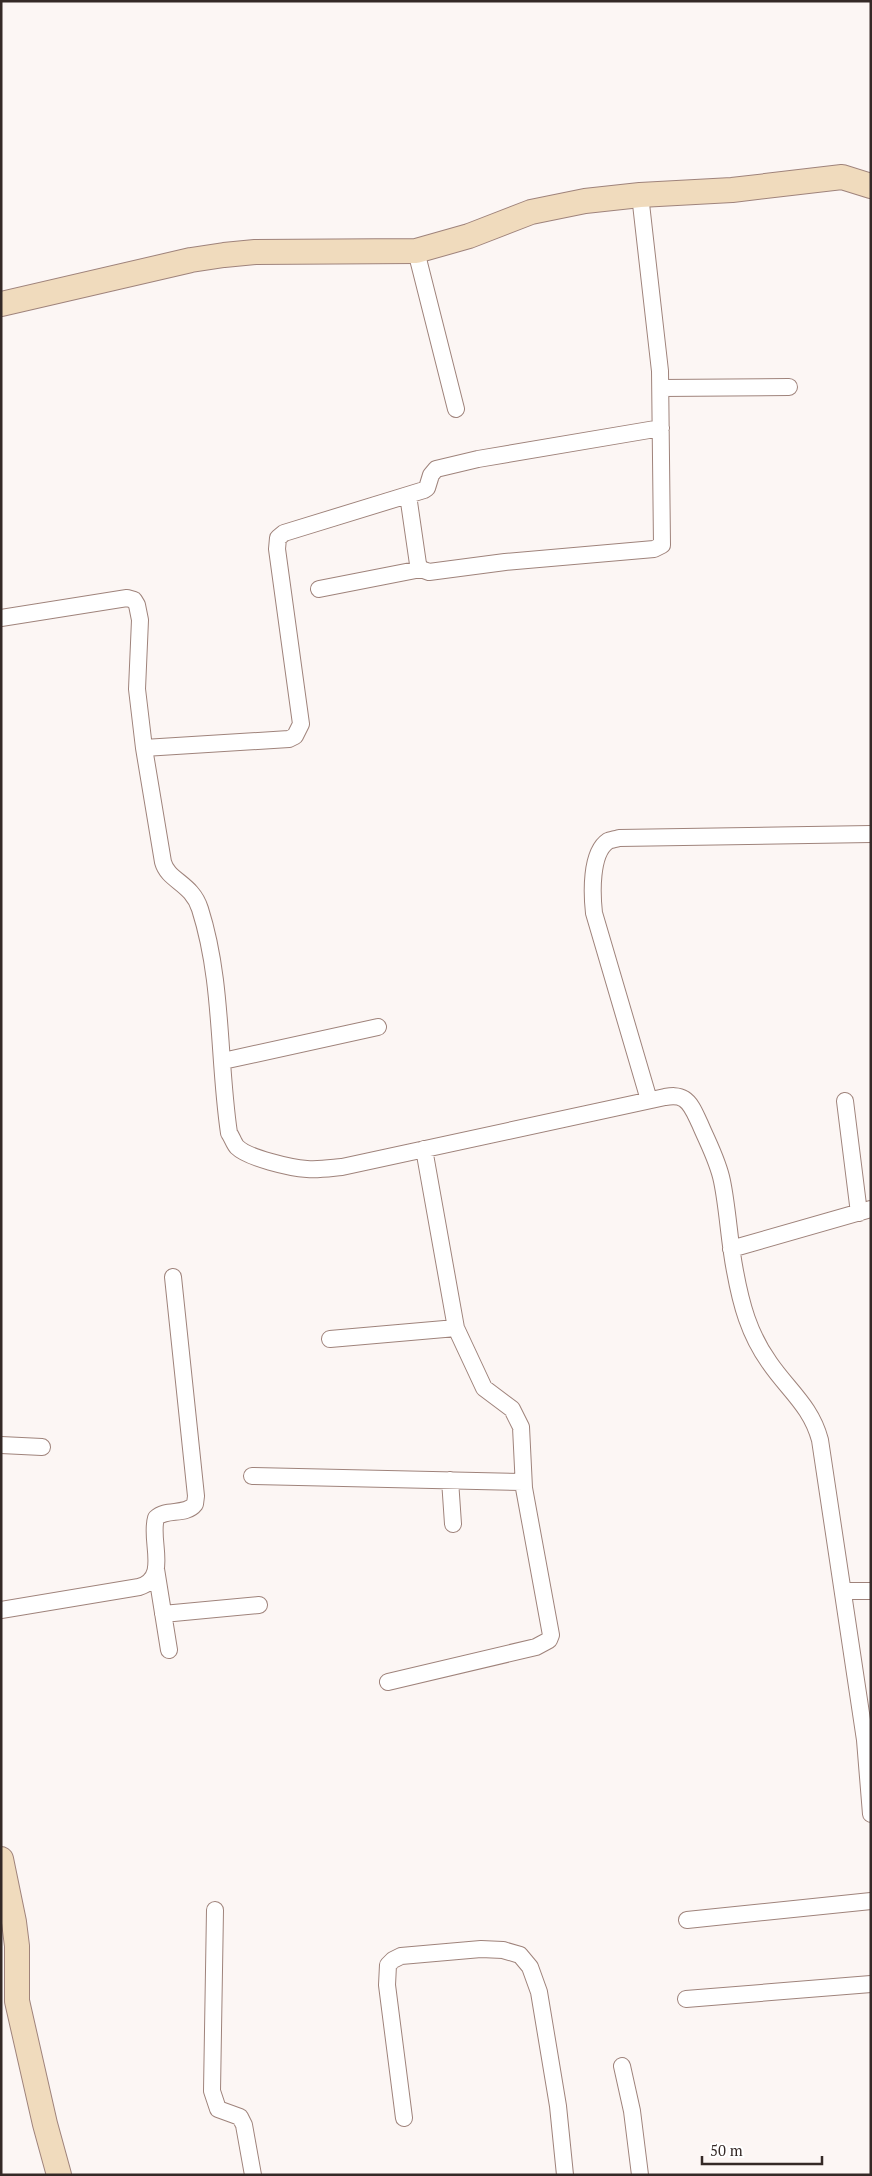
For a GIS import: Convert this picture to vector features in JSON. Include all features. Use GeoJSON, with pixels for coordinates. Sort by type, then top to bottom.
{"type":"FeatureCollection","features":[{"type":"Feature","properties":{"kind":"street"},"geometry":{"type":"LineString","coordinates":[[1,304],[191,260],[224,255],[255,252],[416,251],[463,238],[554,206],[640,195],[732,190],[842,177],[871,186]]}},
{"type":"Feature","properties":{"kind":"street"},"geometry":{"type":"LineString","coordinates":[[319,588],[422,570],[429,572],[505,562],[658,548],[662,545],[660,494],[661,388],[640,195]]}},
{"type":"Feature","properties":{"kind":"street"},"geometry":{"type":"LineString","coordinates":[[416,251],[456,408]]}},
{"type":"Feature","properties":{"kind":"street"},"geometry":{"type":"LineString","coordinates":[[661,388],[789,388]]}},
{"type":"Feature","properties":{"kind":"street"},"geometry":{"type":"LineString","coordinates":[[144,748],[289,739],[296,736],[301,724],[277,549],[278,538],[284,532],[427,488],[431,475],[436,469],[478,459],[661,428]]}},
{"type":"Feature","properties":{"kind":"street"},"geometry":{"type":"LineString","coordinates":[[408,495],[418,564],[422,570]]}},
{"type":"Feature","properties":{"kind":"street"},"geometry":{"type":"LineString","coordinates":[[1,618],[127,598],[134,600],[138,605],[140,620],[137,689],[144,748],[164,868],[188,888],[194,895],[200,908],[209,944],[223,1062],[229,1133],[237,1147],[248,1154],[290,1167],[308,1170],[342,1167],[674,1096],[684,1099],[693,1110],[716,1159],[722,1181],[731,1249],[748,1326],[757,1345],[770,1364],[806,1406],[817,1428],[865,1740],[871,1814]]}},
{"type":"Feature","properties":{"kind":"street"},"geometry":{"type":"LineString","coordinates":[[649,1100],[594,913],[592,882],[601,849],[608,841],[619,838],[871,834]]}},
{"type":"Feature","properties":{"kind":"street"},"geometry":{"type":"LineString","coordinates":[[223,1062],[378,1027]]}},
{"type":"Feature","properties":{"kind":"street"},"geometry":{"type":"LineString","coordinates":[[731,1249],[865,1211],[846,1101]]}},
{"type":"Feature","properties":{"kind":"street"},"geometry":{"type":"LineString","coordinates":[[388,1682],[536,1647],[549,1640],[551,1628],[524,1482],[522,1437],[517,1417],[512,1409],[484,1388],[456,1328],[424,1149]]}},
{"type":"Feature","properties":{"kind":"street"},"geometry":{"type":"LineString","coordinates":[[169,1650],[156,1569],[156,1518],[162,1514],[192,1508],[196,1501],[173,1277]]}},
{"type":"Feature","properties":{"kind":"street"},"geometry":{"type":"LineString","coordinates":[[330,1339],[456,1328]]}},
{"type":"Feature","properties":{"kind":"street"},"geometry":{"type":"LineString","coordinates":[[1,1445],[42,1447]]}},
{"type":"Feature","properties":{"kind":"street"},"geometry":{"type":"LineString","coordinates":[[252,1476],[524,1482]]}},
{"type":"Feature","properties":{"kind":"street"},"geometry":{"type":"LineString","coordinates":[[450,1480],[453,1524]]}},
{"type":"Feature","properties":{"kind":"street"},"geometry":{"type":"LineString","coordinates":[[1,1610],[139,1587],[154,1578],[156,1569]]}},
{"type":"Feature","properties":{"kind":"street"},"geometry":{"type":"LineString","coordinates":[[843,1591],[871,1591]]}},
{"type":"Feature","properties":{"kind":"street"},"geometry":{"type":"LineString","coordinates":[[163,1614],[259,1605]]}},
{"type":"Feature","properties":{"kind":"street"},"geometry":{"type":"LineString","coordinates":[[1,1859],[17,1946],[17,2001],[45,2124],[59,2175]]}},
{"type":"Feature","properties":{"kind":"street"},"geometry":{"type":"LineString","coordinates":[[687,1920],[871,1901]]}},
{"type":"Feature","properties":{"kind":"street"},"geometry":{"type":"LineString","coordinates":[[215,1910],[213,2098],[218,2109],[240,2117],[244,2125],[253,2175]]}},
{"type":"Feature","properties":{"kind":"street"},"geometry":{"type":"LineString","coordinates":[[404,2118],[387,1978],[388,1965],[393,1960],[402,1956],[481,1949],[503,1950],[520,1955],[530,1967],[539,1992],[558,2106],[566,2175]]}},
{"type":"Feature","properties":{"kind":"street"},"geometry":{"type":"LineString","coordinates":[[686,1999],[871,1984]]}},
{"type":"Feature","properties":{"kind":"street"},"geometry":{"type":"LineString","coordinates":[[622,2066],[632,2111],[640,2175]]}}]}
